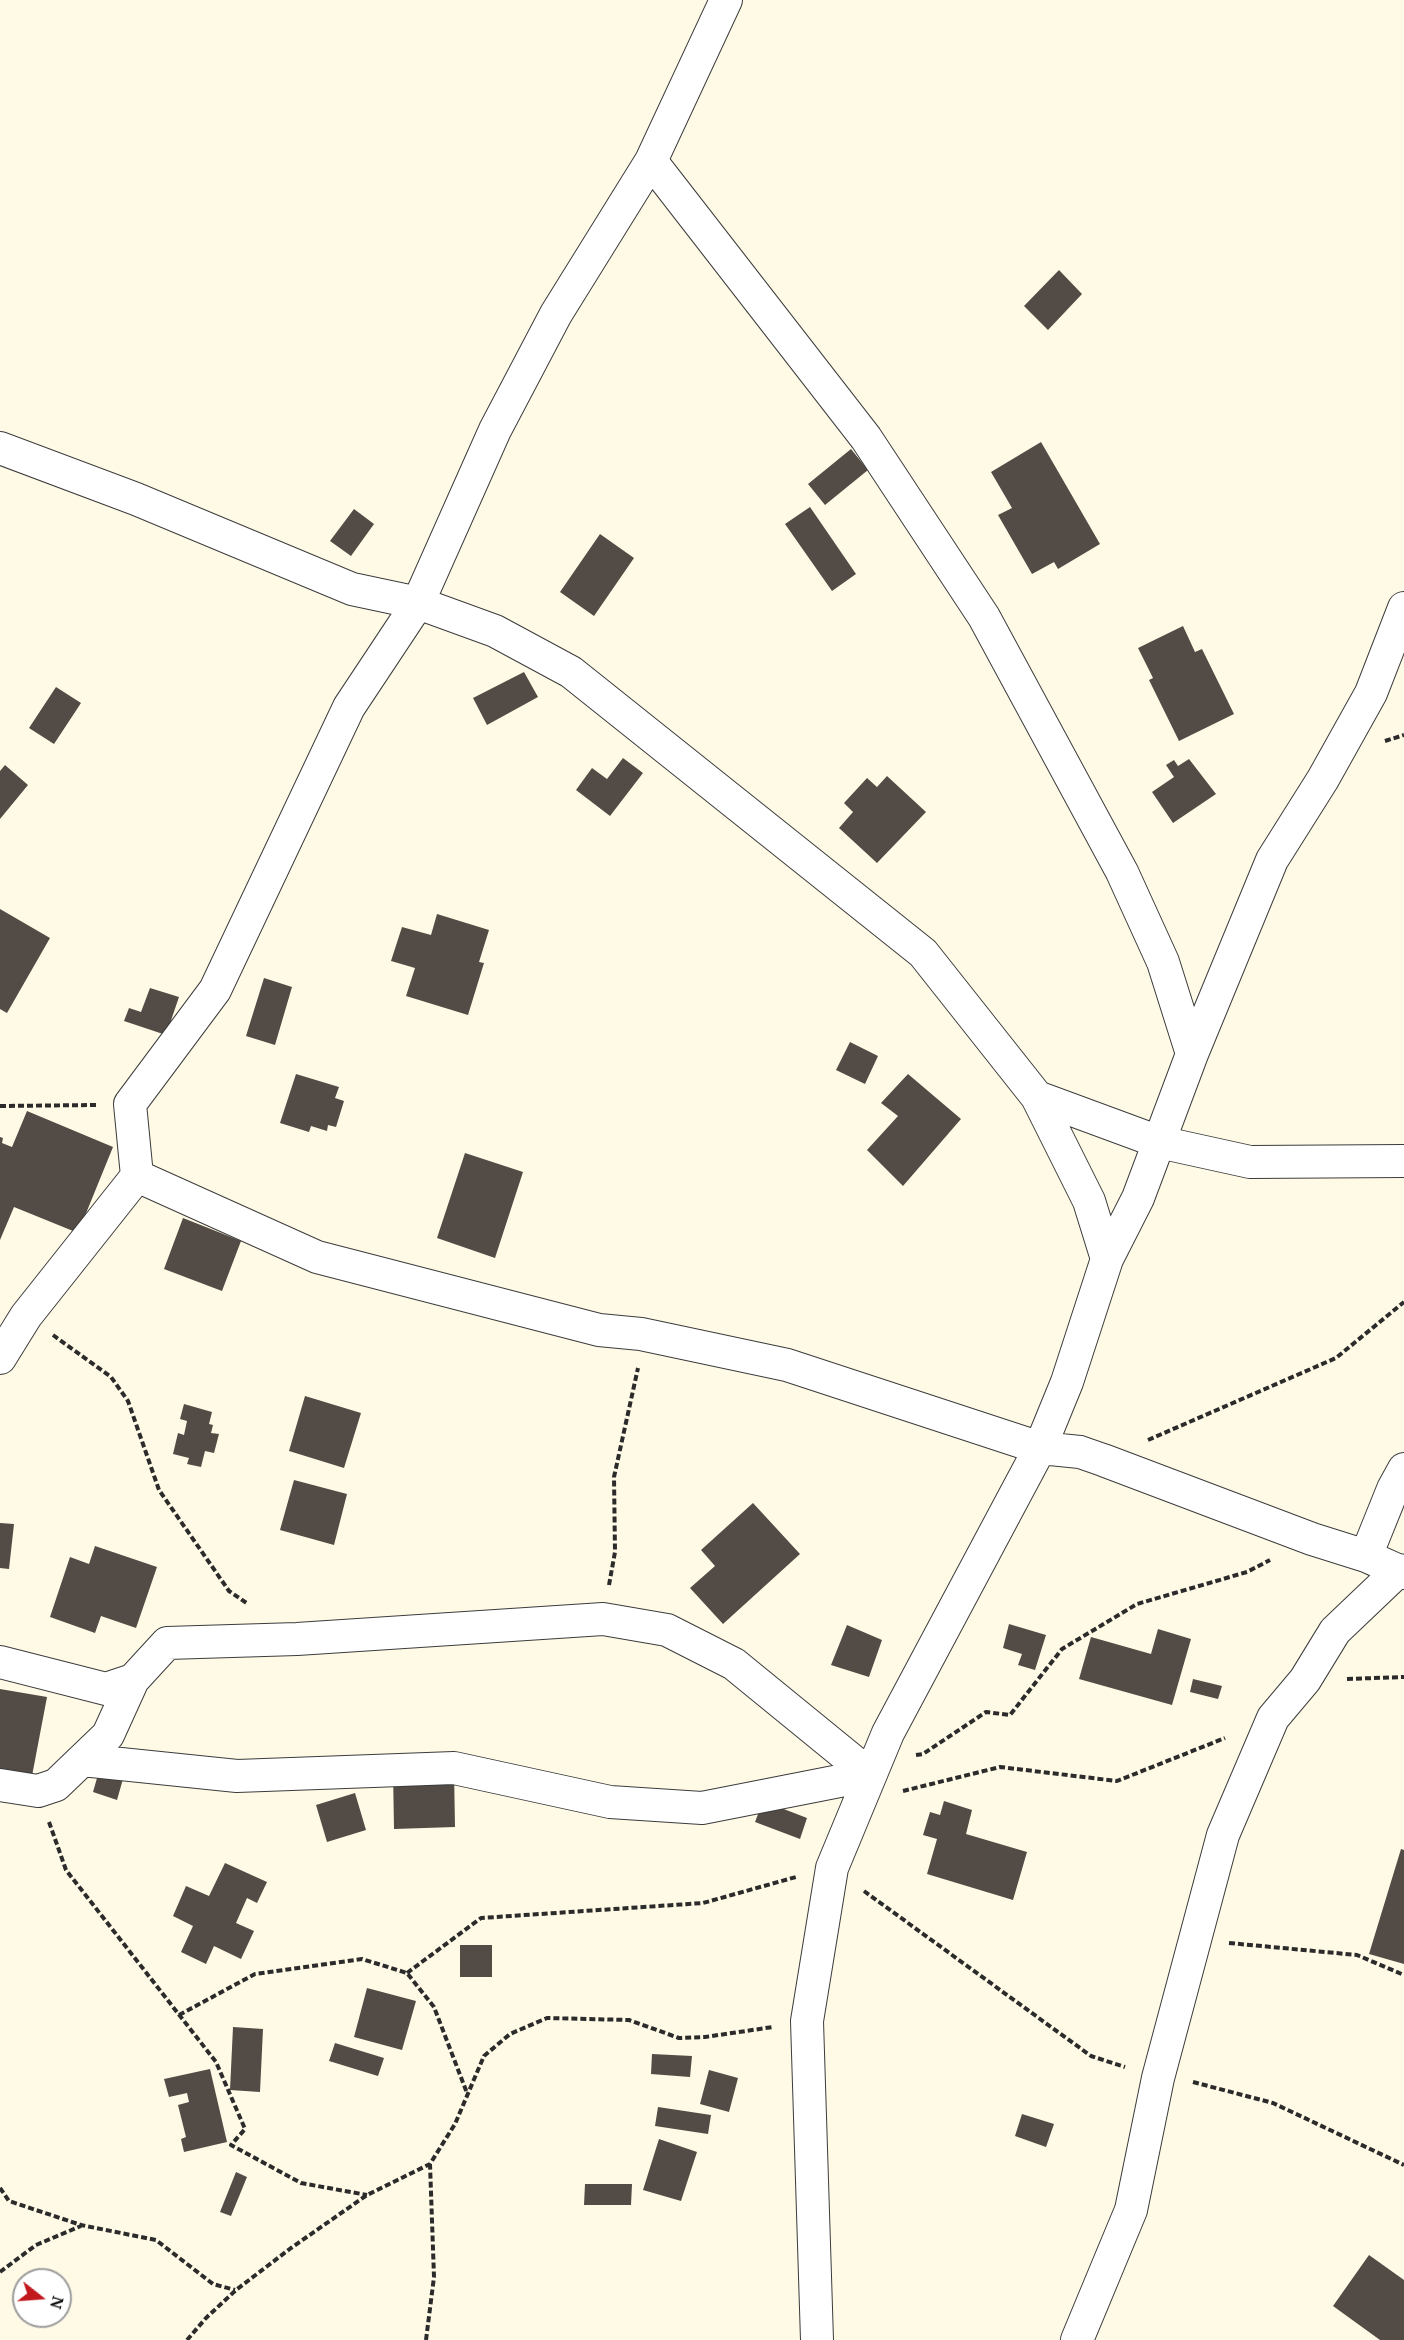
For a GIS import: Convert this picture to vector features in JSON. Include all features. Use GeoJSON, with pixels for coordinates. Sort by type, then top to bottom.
{"type":"FeatureCollection","features":[{"type":"Feature","properties":{"kind":"street"},"geometry":{"type":"LineString","coordinates":[[0,1358],[26,1316],[137,1176],[130,1104],[215,990],[349,707],[418,603],[495,430],[556,314],[651,161],[726,0]]}},
{"type":"Feature","properties":{"kind":"street"},"geometry":{"type":"LineString","coordinates":[[651,161],[866,438],[984,616],[1122,872],[1163,962],[1192,1054]]}},
{"type":"Feature","properties":{"kind":"street"},"geometry":{"type":"LineString","coordinates":[[0,448],[136,499],[352,590],[418,603],[495,631],[571,672],[923,953],[1038,1097],[1089,1201],[1107,1259]]}},
{"type":"Feature","properties":{"kind":"street"},"geometry":{"type":"LineString","coordinates":[[817,2340],[807,2021],[832,1868],[888,1733],[1040,1448],[1067,1382],[1107,1259],[1138,1198],[1192,1054],[1272,860],[1328,771],[1371,693],[1404,608]]}},
{"type":"Feature","properties":{"kind":"street"},"geometry":{"type":"LineString","coordinates":[[1038,1097],[1159,1142],[1250,1162],[1404,1161]]}},
{"type":"Feature","properties":{"kind":"street"},"geometry":{"type":"LineString","coordinates":[[137,1176],[317,1257],[599,1330],[641,1334],[787,1365],[1040,1448],[1080,1452],[1312,1539],[1366,1556],[1401,1571],[1335,1631],[1305,1680],[1273,1718],[1223,1835],[1158,2078],[1131,2210],[1077,2340]]}},
{"type":"Feature","properties":{"kind":"street"},"geometry":{"type":"LineString","coordinates":[[1366,1556],[1393,1488],[1404,1469]]}},
{"type":"Feature","properties":{"kind":"street"},"geometry":{"type":"LineString","coordinates":[[0,1785],[38,1791],[56,1785],[108,1735],[133,1680],[167,1643],[297,1639],[603,1618],[667,1630],[734,1664],[868,1781]]}},
{"type":"Feature","properties":{"kind":"street"},"geometry":{"type":"LineString","coordinates":[[0,1662],[106,1689],[133,1680]]}},
{"type":"Feature","properties":{"kind":"street"},"geometry":{"type":"LineString","coordinates":[[82,1760],[237,1776],[454,1768],[610,1802],[702,1808],[868,1781]]}},
{"type":"Feature","properties":{"kind":"path"},"geometry":{"type":"LineString","coordinates":[[0,1106],[130,1104]]}},
{"type":"Feature","properties":{"kind":"path"},"geometry":{"type":"LineString","coordinates":[[1103,1460],[1336,1358],[1404,1302]]}},
{"type":"Feature","properties":{"kind":"path"},"geometry":{"type":"LineString","coordinates":[[26,1316],[111,1377],[128,1401],[159,1490],[229,1591],[249,1605]]}},
{"type":"Feature","properties":{"kind":"path"},"geometry":{"type":"LineString","coordinates":[[603,1618],[615,1552],[614,1477],[636,1381],[641,1334]]}},
{"type":"Feature","properties":{"kind":"path"},"geometry":{"type":"LineString","coordinates":[[868,1781],[923,1754],[986,1712],[1010,1715],[1062,1649],[1137,1604],[1247,1572],[1312,1539]]}},
{"type":"Feature","properties":{"kind":"path"},"geometry":{"type":"LineString","coordinates":[[1305,1680],[1404,1677]]}},
{"type":"Feature","properties":{"kind":"path"},"geometry":{"type":"LineString","coordinates":[[868,1781],[1000,1767],[1117,1781],[1273,1718]]}},
{"type":"Feature","properties":{"kind":"path"},"geometry":{"type":"LineString","coordinates":[[38,1791],[66,1870],[216,2062],[245,2129],[231,2145],[301,2183],[367,2195]]}},
{"type":"Feature","properties":{"kind":"path"},"geometry":{"type":"LineString","coordinates":[[407,1973],[481,1918],[703,1903],[832,1868],[1090,2056],[1158,2078],[1187,2081],[1273,2103],[1404,2165]]}},
{"type":"Feature","properties":{"kind":"path"},"geometry":{"type":"LineString","coordinates":[[1195,1940],[1357,1955],[1404,1975]]}},
{"type":"Feature","properties":{"kind":"path"},"geometry":{"type":"LineString","coordinates":[[179,2015],[255,1974],[362,1959],[407,1973],[434,2007],[467,2093]]}},
{"type":"Feature","properties":{"kind":"path"},"geometry":{"type":"LineString","coordinates":[[187,2340],[206,2318],[236,2290],[291,2248],[367,2195],[430,2164],[455,2124],[484,2056],[510,2034],[547,2018],[629,2020],[679,2038],[705,2037],[807,2021]]}},
{"type":"Feature","properties":{"kind":"path"},"geometry":{"type":"LineString","coordinates":[[426,2340],[434,2277],[430,2164]]}},
{"type":"Feature","properties":{"kind":"path"},"geometry":{"type":"LineString","coordinates":[[0,2188],[9,2201],[81,2225],[156,2240],[213,2284],[236,2290]]}},
{"type":"Feature","properties":{"kind":"path"},"geometry":{"type":"LineString","coordinates":[[0,2272],[36,2246],[81,2225]]}},
{"type":"Feature","properties":{"kind":"building"},"geometry":{"type":"Polygon","coordinates":[[[1059,270],[1082,294],[1048,330],[1024,306],[1059,270]]]}},
{"type":"Feature","properties":{"kind":"building"},"geometry":{"type":"Polygon","coordinates":[[[1041,442],[1100,544],[1058,569],[1054,562],[1032,574],[998,515],[1012,508],[991,472],[1041,442]]]}},
{"type":"Feature","properties":{"kind":"building"},"geometry":{"type":"Polygon","coordinates":[[[851,449],[868,470],[825,505],[808,484],[851,449]]]}},
{"type":"Feature","properties":{"kind":"building"},"geometry":{"type":"Polygon","coordinates":[[[810,507],[856,574],[832,591],[785,524],[810,507]]]}},
{"type":"Feature","properties":{"kind":"building"},"geometry":{"type":"Polygon","coordinates":[[[354,509],[374,524],[351,556],[330,541],[354,509]]]}},
{"type":"Feature","properties":{"kind":"building"},"geometry":{"type":"Polygon","coordinates":[[[600,534],[634,558],[594,616],[560,592],[600,534]]]}},
{"type":"Feature","properties":{"kind":"building"},"geometry":{"type":"Polygon","coordinates":[[[1183,626],[1195,652],[1202,649],[1234,714],[1179,741],[1149,680],[1153,678],[1138,648],[1183,626]]]}},
{"type":"Feature","properties":{"kind":"building"},"geometry":{"type":"Polygon","coordinates":[[[524,672],[538,697],[487,725],[473,698],[524,672]]]}},
{"type":"Feature","properties":{"kind":"building"},"geometry":{"type":"Polygon","coordinates":[[[56,687],[81,703],[54,744],[29,728],[56,687]]]}},
{"type":"Feature","properties":{"kind":"building"},"geometry":{"type":"Polygon","coordinates":[[[623,758],[643,773],[610,816],[576,790],[592,768],[607,779],[623,758]]]}},
{"type":"Feature","properties":{"kind":"building"},"geometry":{"type":"Polygon","coordinates":[[[1189,759],[1216,794],[1173,823],[1152,792],[1174,777],[1166,765],[1174,760],[1178,766],[1189,759]]]}},
{"type":"Feature","properties":{"kind":"building"},"geometry":{"type":"Polygon","coordinates":[[[5,765],[28,785],[0,819],[0,771],[5,765]]]}},
{"type":"Feature","properties":{"kind":"building"},"geometry":{"type":"Polygon","coordinates":[[[887,776],[926,812],[877,863],[839,828],[853,812],[844,803],[867,778],[877,787],[887,776]]]}},
{"type":"Feature","properties":{"kind":"building"},"geometry":{"type":"Polygon","coordinates":[[[0,909],[50,938],[7,1013],[0,1009],[0,909]]]}},
{"type":"Feature","properties":{"kind":"building"},"geometry":{"type":"Polygon","coordinates":[[[437,914],[489,930],[479,962],[484,963],[468,1015],[406,996],[415,968],[391,961],[402,927],[431,935],[437,914]]]}},
{"type":"Feature","properties":{"kind":"building"},"geometry":{"type":"Polygon","coordinates":[[[264,978],[292,987],[275,1045],[246,1036],[264,978]]]}},
{"type":"Feature","properties":{"kind":"building"},"geometry":{"type":"Polygon","coordinates":[[[150,988],[179,997],[166,1035],[124,1021],[129,1008],[141,1012],[150,988]]]}},
{"type":"Feature","properties":{"kind":"building"},"geometry":{"type":"Polygon","coordinates":[[[850,1042],[878,1056],[865,1084],[836,1070],[850,1042]]]}},
{"type":"Feature","properties":{"kind":"building"},"geometry":{"type":"Polygon","coordinates":[[[296,1074],[339,1087],[335,1098],[344,1101],[336,1127],[328,1125],[327,1131],[311,1126],[309,1132],[280,1123],[296,1074]]]}},
{"type":"Feature","properties":{"kind":"building"},"geometry":{"type":"Polygon","coordinates":[[[908,1074],[961,1119],[903,1186],[867,1150],[898,1116],[881,1103],[908,1074]]]}},
{"type":"Feature","properties":{"kind":"building"},"geometry":{"type":"Polygon","coordinates":[[[27,1111],[113,1147],[78,1233],[14,1207],[0,1240],[0,1137],[3,1138],[2,1143],[12,1147],[27,1111]]]}},
{"type":"Feature","properties":{"kind":"building"},"geometry":{"type":"Polygon","coordinates":[[[465,1153],[523,1172],[495,1258],[437,1238],[465,1153]]]}},
{"type":"Feature","properties":{"kind":"building"},"geometry":{"type":"Polygon","coordinates":[[[183,1218],[241,1241],[222,1291],[164,1269],[183,1218]]]}},
{"type":"Feature","properties":{"kind":"building"},"geometry":{"type":"Polygon","coordinates":[[[305,1396],[361,1413],[344,1468],[289,1451],[305,1396]]]}},
{"type":"Feature","properties":{"kind":"building"},"geometry":{"type":"Polygon","coordinates":[[[184,1404],[212,1412],[209,1424],[213,1425],[211,1433],[219,1434],[214,1453],[205,1451],[201,1467],[187,1464],[189,1458],[173,1454],[178,1433],[184,1435],[187,1421],[180,1419],[184,1404]]]}},
{"type":"Feature","properties":{"kind":"building"},"geometry":{"type":"Polygon","coordinates":[[[294,1480],[347,1494],[334,1545],[280,1530],[294,1480]]]}},
{"type":"Feature","properties":{"kind":"building"},"geometry":{"type":"Polygon","coordinates":[[[753,1503],[800,1554],[723,1624],[690,1588],[715,1566],[701,1550],[753,1503]]]}},
{"type":"Feature","properties":{"kind":"building"},"geometry":{"type":"Polygon","coordinates":[[[0,1523],[14,1524],[9,1569],[0,1568],[0,1523]]]}},
{"type":"Feature","properties":{"kind":"building"},"geometry":{"type":"Polygon","coordinates":[[[95,1546],[157,1567],[136,1628],[101,1616],[95,1633],[50,1617],[70,1557],[89,1564],[95,1546]]]}},
{"type":"Feature","properties":{"kind":"building"},"geometry":{"type":"Polygon","coordinates":[[[1009,1624],[1046,1635],[1035,1670],[1018,1665],[1022,1654],[1003,1648],[1009,1624]]]}},
{"type":"Feature","properties":{"kind":"building"},"geometry":{"type":"Polygon","coordinates":[[[847,1625],[882,1640],[869,1677],[831,1665],[847,1625]]]}},
{"type":"Feature","properties":{"kind":"building"},"geometry":{"type":"Polygon","coordinates":[[[1158,1629],[1191,1639],[1172,1705],[1079,1679],[1091,1637],[1151,1654],[1158,1629]]]}},
{"type":"Feature","properties":{"kind":"building"},"geometry":{"type":"Polygon","coordinates":[[[1193,1679],[1222,1686],[1218,1699],[1190,1692],[1193,1679]]]}},
{"type":"Feature","properties":{"kind":"building"},"geometry":{"type":"Polygon","coordinates":[[[0,1689],[47,1697],[32,1776],[0,1770],[0,1689]]]}},
{"type":"Feature","properties":{"kind":"building"},"geometry":{"type":"Polygon","coordinates":[[[393,1770],[454,1770],[455,1827],[394,1829],[393,1770]]]}},
{"type":"Feature","properties":{"kind":"building"},"geometry":{"type":"Polygon","coordinates":[[[99,1771],[123,1779],[117,1800],[93,1792],[99,1771]]]}},
{"type":"Feature","properties":{"kind":"building"},"geometry":{"type":"Polygon","coordinates":[[[355,1793],[366,1830],[327,1842],[316,1805],[355,1793]]]}},
{"type":"Feature","properties":{"kind":"building"},"geometry":{"type":"Polygon","coordinates":[[[763,1801],[807,1818],[800,1839],[755,1822],[763,1801]]]}},
{"type":"Feature","properties":{"kind":"building"},"geometry":{"type":"Polygon","coordinates":[[[944,1801],[972,1810],[966,1834],[1027,1852],[1013,1900],[927,1874],[937,1839],[923,1835],[930,1812],[940,1815],[944,1801]]]}},
{"type":"Feature","properties":{"kind":"building"},"geometry":{"type":"Polygon","coordinates":[[[1401,1849],[1404,1850],[1404,1964],[1369,1954],[1401,1849]]]}},
{"type":"Feature","properties":{"kind":"building"},"geometry":{"type":"Polygon","coordinates":[[[225,1863],[267,1882],[257,1903],[247,1898],[236,1923],[254,1931],[241,1959],[214,1946],[206,1964],[181,1952],[193,1926],[173,1916],[186,1886],[209,1896],[225,1863]]]}},
{"type":"Feature","properties":{"kind":"building"},"geometry":{"type":"Polygon","coordinates":[[[460,1945],[492,1945],[492,1977],[460,1977],[460,1945]]]}},
{"type":"Feature","properties":{"kind":"building"},"geometry":{"type":"Polygon","coordinates":[[[367,1988],[416,2001],[402,2050],[354,2037],[367,1988]]]}},
{"type":"Feature","properties":{"kind":"building"},"geometry":{"type":"Polygon","coordinates":[[[233,2027],[263,2029],[260,2092],[230,2090],[233,2027]]]}},
{"type":"Feature","properties":{"kind":"building"},"geometry":{"type":"Polygon","coordinates":[[[335,2043],[384,2058],[378,2076],[329,2061],[335,2043]]]}},
{"type":"Feature","properties":{"kind":"building"},"geometry":{"type":"Polygon","coordinates":[[[652,2054],[692,2056],[690,2077],[651,2074],[652,2054]]]}},
{"type":"Feature","properties":{"kind":"building"},"geometry":{"type":"Polygon","coordinates":[[[210,2069],[227,2142],[184,2152],[181,2139],[186,2137],[178,2105],[189,2102],[187,2093],[169,2097],[164,2079],[210,2069]]]}},
{"type":"Feature","properties":{"kind":"building"},"geometry":{"type":"Polygon","coordinates":[[[709,2070],[738,2078],[729,2112],[700,2104],[709,2070]]]}},
{"type":"Feature","properties":{"kind":"building"},"geometry":{"type":"Polygon","coordinates":[[[658,2107],[711,2115],[708,2134],[655,2126],[658,2107]]]}},
{"type":"Feature","properties":{"kind":"building"},"geometry":{"type":"Polygon","coordinates":[[[1022,2114],[1054,2124],[1046,2147],[1015,2136],[1022,2114]]]}},
{"type":"Feature","properties":{"kind":"building"},"geometry":{"type":"Polygon","coordinates":[[[659,2139],[697,2152],[681,2201],[643,2190],[659,2139]]]}},
{"type":"Feature","properties":{"kind":"building"},"geometry":{"type":"Polygon","coordinates":[[[236,2172],[247,2177],[231,2216],[220,2212],[236,2172]]]}},
{"type":"Feature","properties":{"kind":"building"},"geometry":{"type":"Polygon","coordinates":[[[585,2184],[632,2184],[631,2205],[584,2205],[585,2184]]]}},
{"type":"Feature","properties":{"kind":"building"},"geometry":{"type":"Polygon","coordinates":[[[1369,2255],[1404,2280],[1404,2340],[1380,2340],[1333,2306],[1369,2255]]]}}]}
